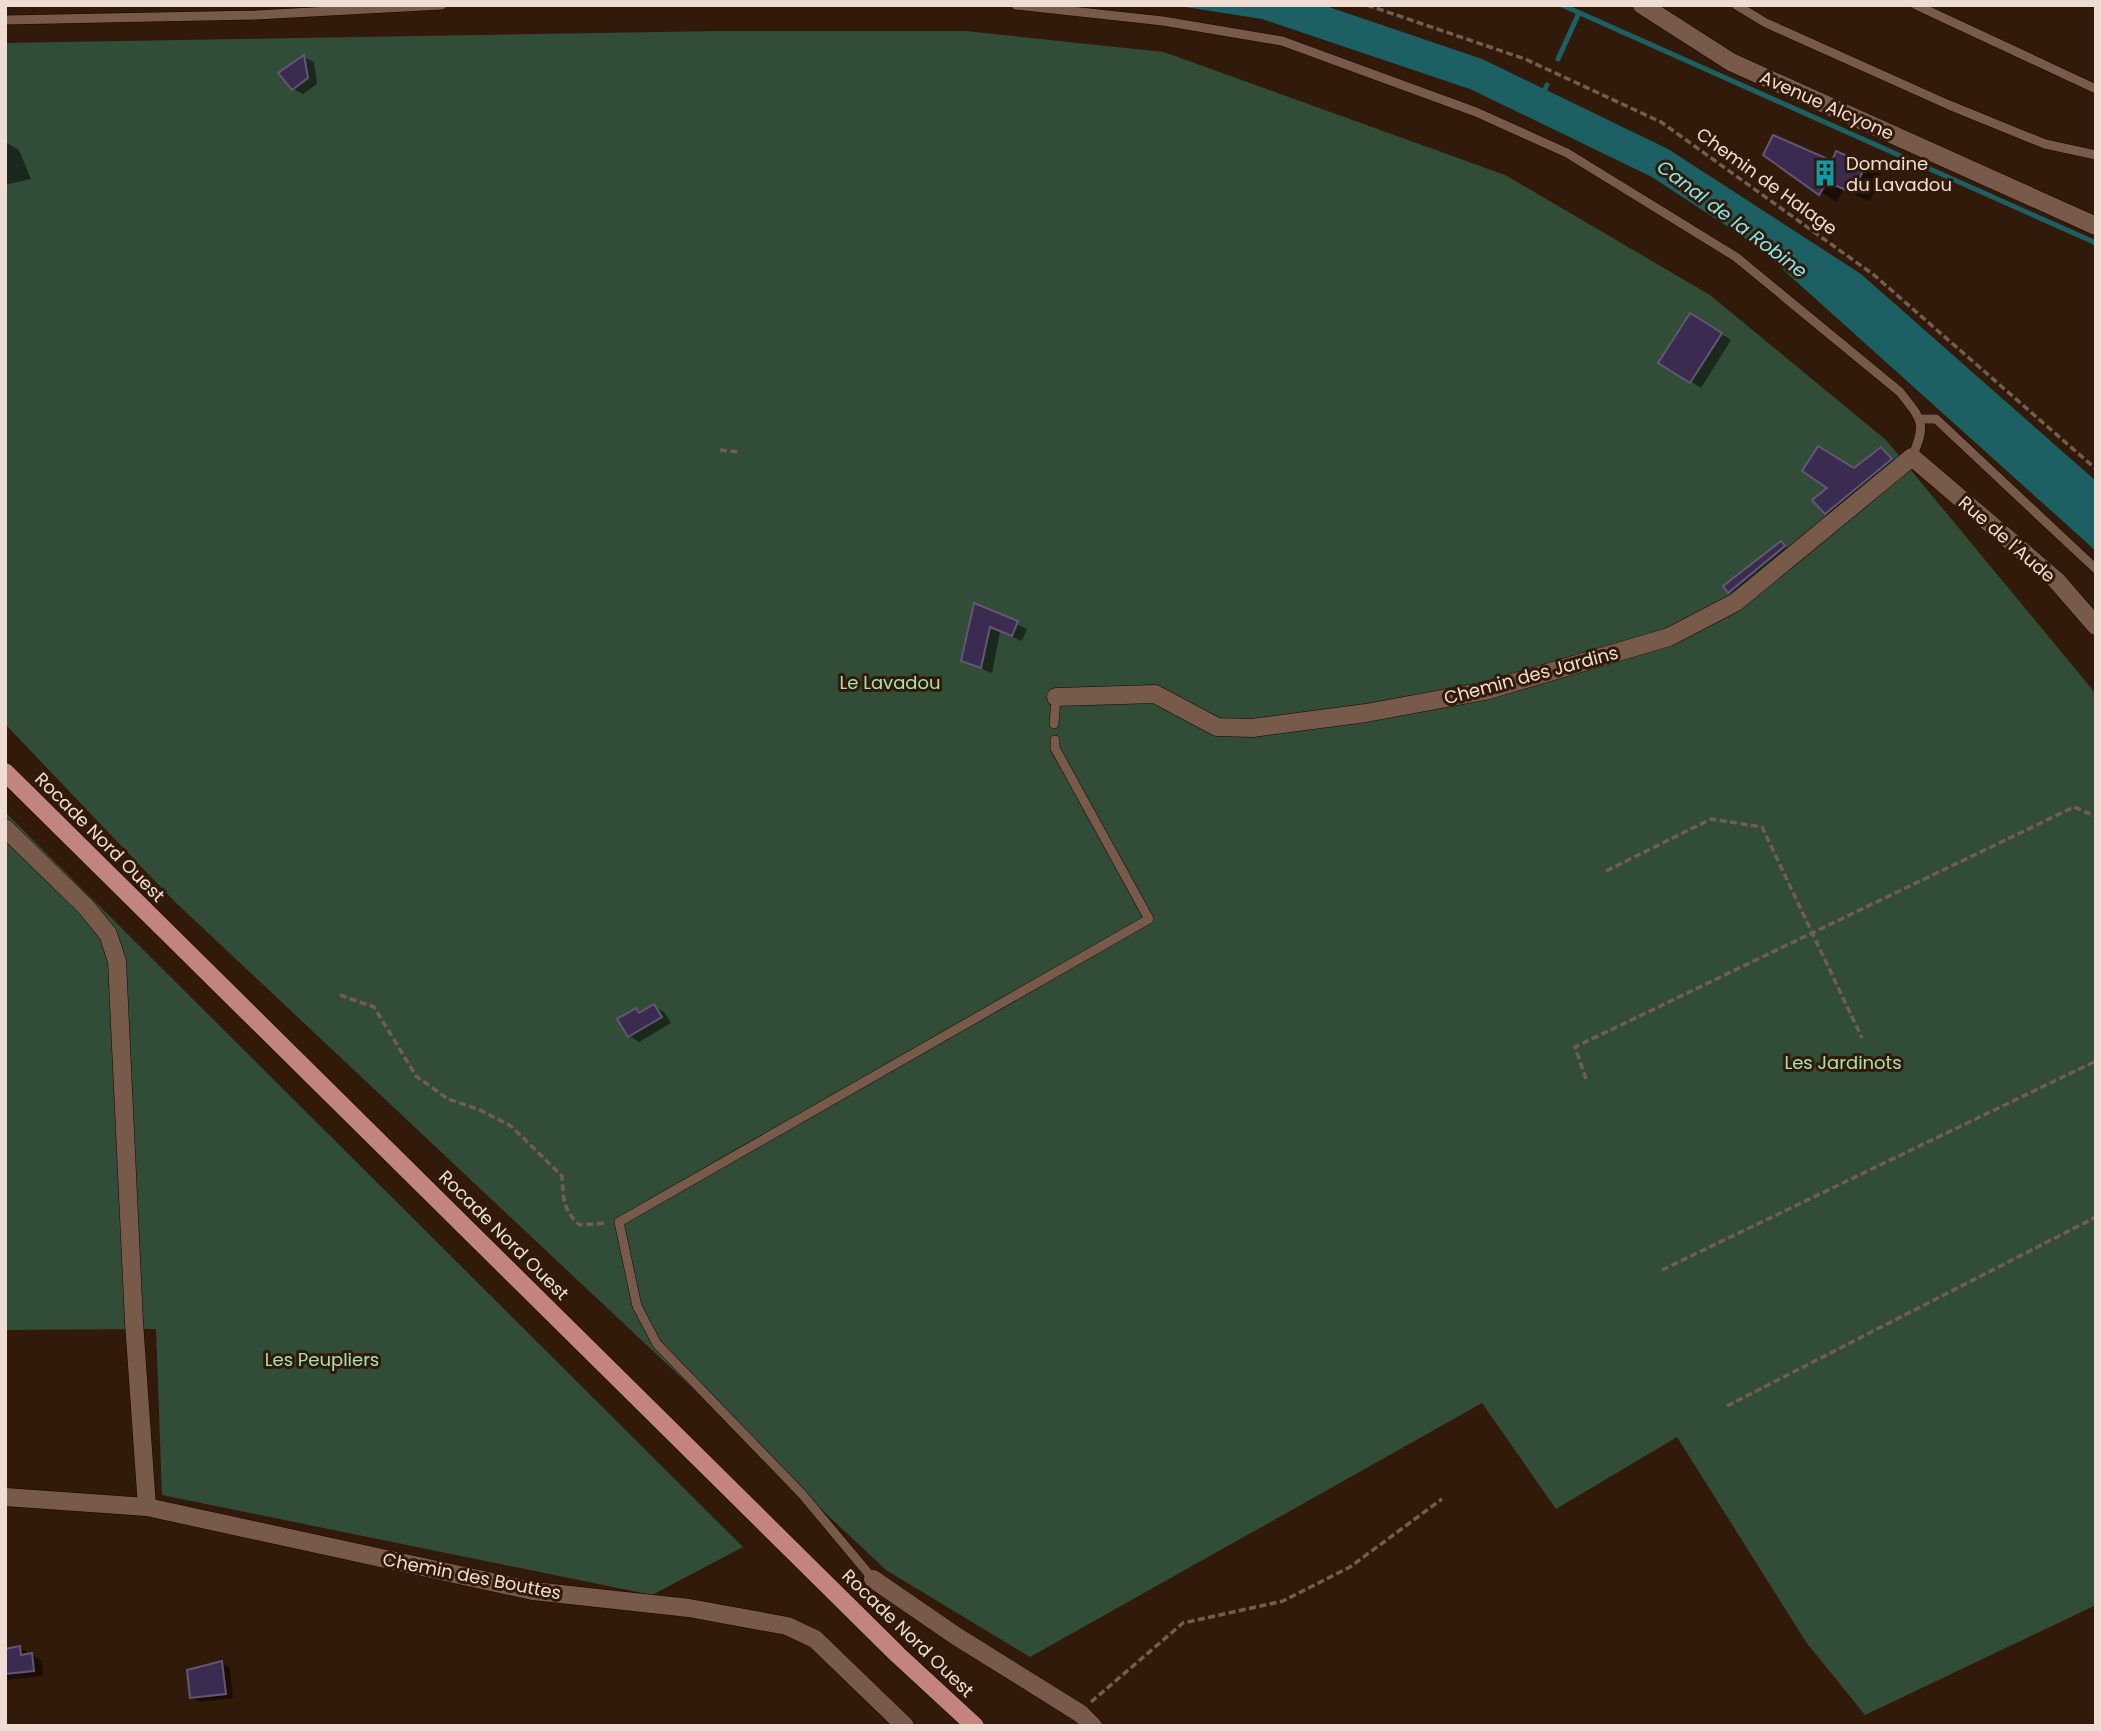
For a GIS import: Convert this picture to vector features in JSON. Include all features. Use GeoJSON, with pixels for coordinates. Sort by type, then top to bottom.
{"type":"FeatureCollection","features":[{"type":"Feature","properties":{"kind":"main road","name":"Rocade Nord Ouest"},"geometry":{"type":"LineString","coordinates":[[5,772],[888,1645],[975,1726]]}},
{"type":"Feature","properties":{"kind":"street","name":"Avenue Alcyone"},"geometry":{"type":"LineString","coordinates":[[1642,5],[1731,62],[2096,226]]}},
{"type":"Feature","properties":{"kind":"street","name":"Rue de l'Aude"},"geometry":{"type":"LineString","coordinates":[[1912,457],[2056,580],[2096,626]]}},
{"type":"Feature","properties":{"kind":"street","name":"Chemin des Jardins"},"geometry":{"type":"LineString","coordinates":[[1056,697],[1155,694],[1217,727],[1252,728],[1366,713],[1485,691],[1670,637],[1736,602],[1912,457]]}},
{"type":"Feature","properties":{"kind":"street"},"geometry":{"type":"LineString","coordinates":[[5,828],[93,916],[108,934],[117,961],[134,1322],[147,1507]]}},
{"type":"Feature","properties":{"kind":"street","name":"Chemin des Bouttes"},"geometry":{"type":"LineString","coordinates":[[5,1497],[147,1507],[533,1591],[689,1608],[787,1626],[815,1639],[905,1726]]}},
{"type":"Feature","properties":{"kind":"street"},"geometry":{"type":"LineString","coordinates":[[873,1579],[1087,1720]]}},
{"type":"Feature","properties":{"kind":"lane"},"geometry":{"type":"LineString","coordinates":[[5,20],[256,15],[442,5]]}},
{"type":"Feature","properties":{"kind":"lane"},"geometry":{"type":"LineString","coordinates":[[1016,5],[1163,21],[1282,41],[1476,112],[1567,153],[1736,257],[1900,392],[1922,419],[1923,433],[1912,457]]}},
{"type":"Feature","properties":{"kind":"lane"},"geometry":{"type":"LineString","coordinates":[[1736,5],[1766,23],[1949,105],[2045,144],[2096,155]]}},
{"type":"Feature","properties":{"kind":"lane"},"geometry":{"type":"LineString","coordinates":[[1916,5],[2096,89]]}},
{"type":"Feature","properties":{"kind":"lane"},"geometry":{"type":"LineString","coordinates":[[1922,419],[1936,419],[2096,569]]}},
{"type":"Feature","properties":{"kind":"lane"},"geometry":{"type":"LineString","coordinates":[[1054,724],[1056,697]]}},
{"type":"Feature","properties":{"kind":"lane"},"geometry":{"type":"LineString","coordinates":[[873,1579],[802,1494],[657,1345],[637,1306],[619,1222],[1149,919],[1055,748],[1055,740]]}},
{"type":"Feature","properties":{"kind":"path","name":"Chemin de Halage"},"geometry":{"type":"LineString","coordinates":[[1367,5],[1525,60],[1661,122],[1874,275],[2096,469]]}},
{"type":"Feature","properties":{"kind":"path"},"geometry":{"type":"LineString","coordinates":[[720,450],[740,452]]}},
{"type":"Feature","properties":{"kind":"path"},"geometry":{"type":"LineString","coordinates":[[1586,1079],[1575,1047],[2074,807],[2095,816]]}},
{"type":"Feature","properties":{"kind":"path"},"geometry":{"type":"LineString","coordinates":[[1606,871],[1711,819],[1762,827],[1862,1038]]}},
{"type":"Feature","properties":{"kind":"path"},"geometry":{"type":"LineString","coordinates":[[340,995],[374,1007],[416,1076],[448,1099],[480,1110],[511,1126],[538,1151],[562,1175],[563,1199],[568,1215],[580,1225],[619,1222]]}},
{"type":"Feature","properties":{"kind":"path"},"geometry":{"type":"LineString","coordinates":[[1662,1270],[2096,1061]]}},
{"type":"Feature","properties":{"kind":"path"},"geometry":{"type":"LineString","coordinates":[[1727,1406],[2096,1217]]}},
{"type":"Feature","properties":{"kind":"path"},"geometry":{"type":"LineString","coordinates":[[1087,1720],[1183,1623],[1283,1601],[1350,1567],[1441,1499]]}},
{"type":"Feature","properties":{"kind":"green space","name":"Le Lavadou"},"geometry":{"type":"Polygon","coordinates":[[[719,31],[965,31],[1164,52],[1505,175],[1710,295],[1886,440],[2096,694],[2096,1605],[1865,1715],[1806,1642],[1677,1437],[1556,1509],[1482,1403],[1030,1657],[886,1570],[172,899],[5,724],[5,43],[719,31]]]}},
{"type":"Feature","properties":{"kind":"green space","name":"Les Peupliers"},"geometry":{"type":"Polygon","coordinates":[[[5,812],[743,1547],[652,1595],[162,1495],[156,1329],[5,1330],[5,812]]]}},
{"type":"Feature","properties":{"kind":"water","name":"Canal de la Robine"},"geometry":{"type":"Polygon","coordinates":[[[1173,5],[1323,5],[1482,59],[1668,149],[1861,274],[2096,481],[2096,551],[1757,246],[1652,177],[1470,89],[1262,19],[1173,5]]]}},
{"type":"Feature","properties":{"kind":"building"},"geometry":{"type":"Polygon","coordinates":[[[304,55],[308,78],[292,90],[278,73],[304,55]]]}},
{"type":"Feature","properties":{"kind":"building","name":"Domaine du Lavadou"},"geometry":{"type":"Polygon","coordinates":[[[1773,135],[1832,161],[1836,151],[1866,164],[1853,193],[1827,182],[1819,195],[1763,155],[1773,135]]]}},
{"type":"Feature","properties":{"kind":"building"},"geometry":{"type":"Polygon","coordinates":[[[1690,313],[1722,333],[1690,383],[1658,363],[1690,313]]]}},
{"type":"Feature","properties":{"kind":"building"},"geometry":{"type":"Polygon","coordinates":[[[1818,446],[1854,468],[1881,447],[1892,459],[1825,514],[1812,500],[1827,488],[1802,471],[1818,446]]]}},
{"type":"Feature","properties":{"kind":"building"},"geometry":{"type":"Polygon","coordinates":[[[1781,541],[1785,546],[1728,593],[1723,586],[1781,541]]]}},
{"type":"Feature","properties":{"kind":"building"},"geometry":{"type":"Polygon","coordinates":[[[974,603],[1018,621],[1012,636],[990,627],[981,668],[961,661],[974,603]]]}},
{"type":"Feature","properties":{"kind":"building"},"geometry":{"type":"Polygon","coordinates":[[[654,1004],[662,1017],[628,1037],[617,1019],[636,1008],[639,1013],[654,1004]]]}},
{"type":"Feature","properties":{"kind":"building"},"geometry":{"type":"Polygon","coordinates":[[[20,1646],[21,1655],[32,1653],[34,1671],[5,1674],[5,1649],[20,1646]]]}},
{"type":"Feature","properties":{"kind":"building"},"geometry":{"type":"Polygon","coordinates":[[[222,1661],[226,1694],[190,1698],[187,1670],[222,1661]]]}},
{"type":"Feature","properties":{"kind":"waterway"},"geometry":{"type":"LineString","coordinates":[[1562,5],[2096,243]]}},
{"type":"Feature","properties":{"kind":"waterway"},"geometry":{"type":"LineString","coordinates":[[1558,59],[1579,13]]}},
{"type":"Feature","properties":{"kind":"waterway"},"geometry":{"type":"LineString","coordinates":[[1542,96],[1547,85]]}},
{"type":"Feature","properties":{"kind":"place","name":"Domaine du Lavadou"},"geometry":{"type":"Point","coordinates":[1825,173]}},
{"type":"Feature","properties":{"kind":"park label","name":"Les Jardinots"},"geometry":{"type":"Point","coordinates":[1843,1062]}}]}
